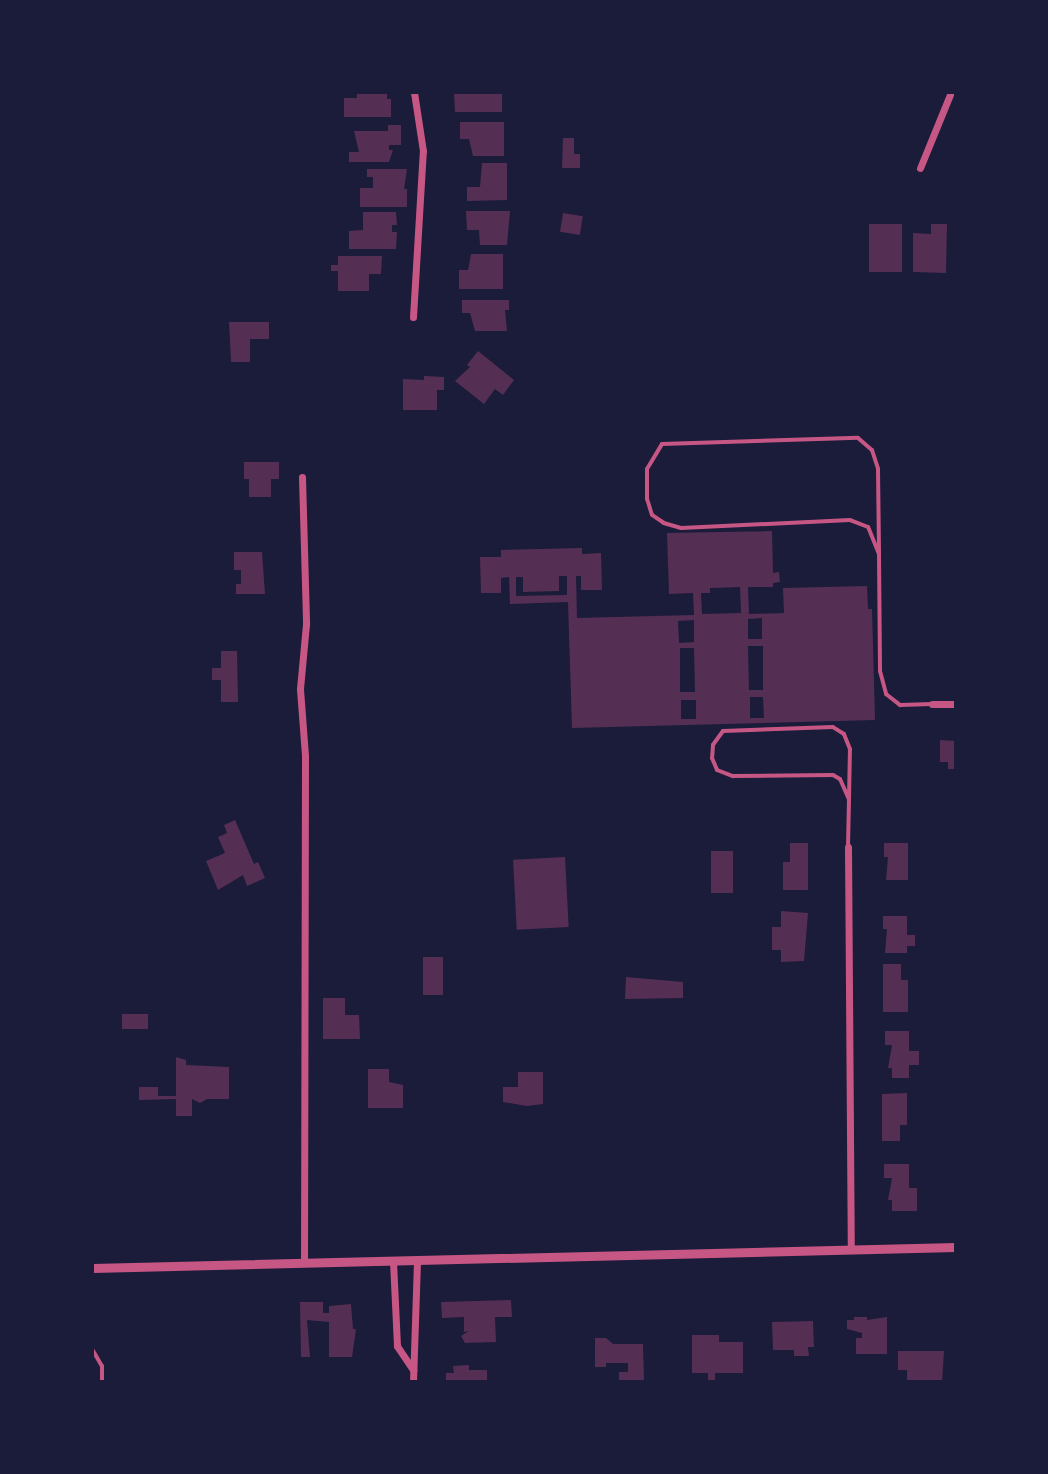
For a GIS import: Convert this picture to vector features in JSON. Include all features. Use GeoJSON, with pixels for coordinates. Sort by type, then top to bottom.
{"type":"FeatureCollection","features":[{"type":"Feature","properties":{"kind":"street"},"geometry":{"type":"LineString","coordinates":[[413,317],[423,151],[414,92]]}},
{"type":"Feature","properties":{"kind":"street"},"geometry":{"type":"LineString","coordinates":[[920,168],[951,92]]}},
{"type":"Feature","properties":{"kind":"street"},"geometry":{"type":"LineString","coordinates":[[302,477],[306,624],[300,689],[305,756],[304,1263]]}},
{"type":"Feature","properties":{"kind":"street"},"geometry":{"type":"LineString","coordinates":[[932,704],[956,704]]}},
{"type":"Feature","properties":{"kind":"street"},"geometry":{"type":"LineString","coordinates":[[848,847],[851,1250]]}},
{"type":"Feature","properties":{"kind":"street"},"geometry":{"type":"LineString","coordinates":[[92,1268],[956,1247]]}},
{"type":"Feature","properties":{"kind":"street"},"geometry":{"type":"LineString","coordinates":[[413,1382],[417,1260]]}},
{"type":"Feature","properties":{"kind":"street"},"geometry":{"type":"LineString","coordinates":[[393,1261],[397,1346],[413,1370]]}},
{"type":"Feature","properties":{"kind":"street"},"geometry":{"type":"LineString","coordinates":[[395,1315],[413,1314]]}},
{"type":"Feature","properties":{"kind":"lane"},"geometry":{"type":"LineString","coordinates":[[879,554],[868,527],[850,520],[681,528],[664,523],[652,515],[647,499],[647,469],[662,444],[858,438],[872,450],[878,469],[879,554],[880,671],[886,694],[900,705],[932,704]]}},
{"type":"Feature","properties":{"kind":"lane"},"geometry":{"type":"LineString","coordinates":[[848,847],[849,799],[850,749],[844,734],[833,727],[723,731],[713,745],[712,758],[717,770],[733,776],[833,775],[840,779],[849,799]]}},
{"type":"Feature","properties":{"kind":"lane"},"geometry":{"type":"LineString","coordinates":[[92,1349],[102,1366],[102,1382]]}},
{"type":"Feature","properties":{"kind":"building"},"geometry":{"type":"Polygon","coordinates":[[[357,92],[387,92],[387,99],[391,99],[391,117],[344,117],[344,98],[357,98],[357,92]]]}},
{"type":"Feature","properties":{"kind":"building"},"geometry":{"type":"Polygon","coordinates":[[[502,93],[502,112],[455,112],[454,94],[502,93]]]}},
{"type":"Feature","properties":{"kind":"building"},"geometry":{"type":"Polygon","coordinates":[[[460,122],[504,122],[504,156],[473,156],[469,139],[460,139],[460,122]]]}},
{"type":"Feature","properties":{"kind":"building"},"geometry":{"type":"Polygon","coordinates":[[[388,125],[401,125],[401,145],[389,145],[389,150],[393,150],[389,162],[349,162],[349,152],[359,152],[354,131],[388,131],[388,125]]]}},
{"type":"Feature","properties":{"kind":"building"},"geometry":{"type":"Polygon","coordinates":[[[563,138],[574,138],[574,154],[580,154],[580,168],[562,168],[563,138]]]}},
{"type":"Feature","properties":{"kind":"building"},"geometry":{"type":"Polygon","coordinates":[[[482,163],[507,163],[507,200],[467,201],[467,187],[480,187],[482,163]]]}},
{"type":"Feature","properties":{"kind":"building"},"geometry":{"type":"Polygon","coordinates":[[[367,169],[407,169],[404,189],[407,189],[407,207],[360,207],[360,188],[373,188],[373,177],[367,177],[367,169]]]}},
{"type":"Feature","properties":{"kind":"building"},"geometry":{"type":"Polygon","coordinates":[[[466,211],[510,211],[507,245],[480,245],[479,230],[467,230],[466,211]]]}},
{"type":"Feature","properties":{"kind":"building"},"geometry":{"type":"Polygon","coordinates":[[[363,212],[396,212],[397,225],[392,225],[392,232],[397,232],[396,249],[349,249],[349,231],[363,230],[363,212]]]}},
{"type":"Feature","properties":{"kind":"building"},"geometry":{"type":"Polygon","coordinates":[[[563,213],[583,216],[580,235],[560,232],[563,213]]]}},
{"type":"Feature","properties":{"kind":"building"},"geometry":{"type":"Polygon","coordinates":[[[869,224],[902,224],[902,272],[869,272],[869,224]]]}},
{"type":"Feature","properties":{"kind":"building"},"geometry":{"type":"Polygon","coordinates":[[[931,224],[947,224],[946,273],[913,272],[913,233],[931,234],[931,224]]]}},
{"type":"Feature","properties":{"kind":"building"},"geometry":{"type":"Polygon","coordinates":[[[471,254],[503,254],[503,289],[459,289],[459,270],[468,270],[471,254]]]}},
{"type":"Feature","properties":{"kind":"building"},"geometry":{"type":"Polygon","coordinates":[[[338,256],[382,256],[381,274],[369,274],[369,291],[338,291],[338,271],[331,271],[331,265],[338,265],[338,256]]]}},
{"type":"Feature","properties":{"kind":"building"},"geometry":{"type":"Polygon","coordinates":[[[462,300],[509,300],[509,310],[505,310],[507,331],[475,331],[470,313],[462,313],[462,300]]]}},
{"type":"Feature","properties":{"kind":"building"},"geometry":{"type":"Polygon","coordinates":[[[229,322],[269,322],[269,339],[250,339],[250,362],[231,362],[229,322]]]}},
{"type":"Feature","properties":{"kind":"building"},"geometry":{"type":"Polygon","coordinates":[[[478,351],[514,380],[503,395],[495,389],[484,404],[455,381],[470,367],[467,365],[478,351]]]}},
{"type":"Feature","properties":{"kind":"building"},"geometry":{"type":"Polygon","coordinates":[[[424,376],[444,377],[444,390],[437,390],[437,410],[403,410],[403,379],[424,380],[424,376]]]}},
{"type":"Feature","properties":{"kind":"building"},"geometry":{"type":"Polygon","coordinates":[[[244,462],[279,462],[279,479],[271,479],[271,497],[249,497],[249,479],[244,479],[244,462]]]}},
{"type":"Feature","properties":{"kind":"building"},"geometry":{"type":"Polygon","coordinates":[[[772,531],[773,573],[779,572],[780,582],[773,583],[773,587],[748,587],[749,614],[784,613],[783,588],[867,586],[868,609],[872,609],[875,720],[572,728],[568,602],[510,604],[509,577],[501,578],[501,593],[481,593],[480,557],[501,557],[501,550],[582,548],[582,554],[601,553],[602,590],[581,590],[581,576],[576,576],[577,618],[694,615],[693,593],[669,594],[667,533],[772,531]],[[559,576],[559,591],[523,592],[523,577],[516,577],[516,596],[567,595],[567,576],[559,576]],[[740,587],[710,588],[710,593],[701,593],[702,614],[741,613],[740,587]],[[762,618],[748,619],[748,639],[762,639],[762,618]],[[694,620],[678,621],[679,643],[694,642],[694,620]],[[748,646],[749,690],[763,690],[763,646],[748,646]],[[680,648],[680,692],[695,692],[694,648],[680,648]],[[750,697],[750,718],[764,718],[763,697],[750,697]],[[681,700],[681,719],[696,719],[696,700],[681,700]]]}},
{"type":"Feature","properties":{"kind":"building"},"geometry":{"type":"Polygon","coordinates":[[[234,552],[262,552],[265,594],[236,594],[236,584],[241,584],[241,570],[234,570],[234,552]]]}},
{"type":"Feature","properties":{"kind":"building"},"geometry":{"type":"Polygon","coordinates":[[[221,651],[237,651],[238,702],[221,702],[221,680],[212,680],[212,668],[221,668],[221,651]]]}},
{"type":"Feature","properties":{"kind":"building"},"geometry":{"type":"Polygon","coordinates":[[[940,740],[956,741],[956,769],[948,769],[948,762],[940,762],[940,740]]]}},
{"type":"Feature","properties":{"kind":"building"},"geometry":{"type":"Polygon","coordinates":[[[235,820],[254,864],[258,862],[265,878],[247,886],[243,875],[218,890],[206,861],[225,853],[218,837],[227,833],[224,825],[235,820]]]}},
{"type":"Feature","properties":{"kind":"building"},"geometry":{"type":"Polygon","coordinates":[[[790,843],[808,843],[808,890],[783,890],[783,862],[790,862],[790,843]]]}},
{"type":"Feature","properties":{"kind":"building"},"geometry":{"type":"Polygon","coordinates":[[[884,843],[908,843],[908,880],[886,880],[888,857],[884,857],[884,843]]]}},
{"type":"Feature","properties":{"kind":"building"},"geometry":{"type":"Polygon","coordinates":[[[711,851],[733,851],[733,893],[711,893],[711,851]]]}},
{"type":"Feature","properties":{"kind":"building"},"geometry":{"type":"Polygon","coordinates":[[[565,857],[569,927],[517,930],[513,860],[565,857]]]}},
{"type":"Feature","properties":{"kind":"building"},"geometry":{"type":"Polygon","coordinates":[[[781,911],[808,913],[804,961],[781,962],[781,950],[772,950],[772,927],[781,927],[781,911]]]}},
{"type":"Feature","properties":{"kind":"building"},"geometry":{"type":"Polygon","coordinates":[[[883,916],[907,916],[907,935],[915,935],[915,946],[907,946],[907,953],[885,953],[887,929],[883,929],[883,916]]]}},
{"type":"Feature","properties":{"kind":"building"},"geometry":{"type":"Polygon","coordinates":[[[423,957],[443,957],[443,995],[423,995],[423,957]]]}},
{"type":"Feature","properties":{"kind":"building"},"geometry":{"type":"Polygon","coordinates":[[[883,964],[901,964],[901,980],[908,980],[908,1012],[883,1012],[883,964]]]}},
{"type":"Feature","properties":{"kind":"building"},"geometry":{"type":"Polygon","coordinates":[[[626,977],[683,982],[683,998],[625,999],[626,977]]]}},
{"type":"Feature","properties":{"kind":"building"},"geometry":{"type":"Polygon","coordinates":[[[323,998],[345,998],[345,1015],[359,1015],[360,1039],[323,1039],[323,998]]]}},
{"type":"Feature","properties":{"kind":"building"},"geometry":{"type":"Polygon","coordinates":[[[122,1014],[148,1014],[148,1029],[122,1029],[122,1014]]]}},
{"type":"Feature","properties":{"kind":"building"},"geometry":{"type":"Polygon","coordinates":[[[885,1031],[909,1031],[909,1051],[919,1051],[919,1065],[909,1065],[909,1078],[892,1078],[892,1068],[888,1068],[892,1045],[885,1045],[885,1031]]]}},
{"type":"Feature","properties":{"kind":"building"},"geometry":{"type":"Polygon","coordinates":[[[176,1057],[186,1060],[186,1065],[229,1067],[229,1099],[207,1099],[200,1103],[192,1099],[192,1116],[176,1116],[176,1099],[139,1100],[139,1087],[158,1087],[158,1096],[176,1096],[176,1057]]]}},
{"type":"Feature","properties":{"kind":"building"},"geometry":{"type":"Polygon","coordinates":[[[368,1069],[389,1069],[389,1082],[403,1085],[403,1108],[368,1108],[368,1069]]]}},
{"type":"Feature","properties":{"kind":"building"},"geometry":{"type":"Polygon","coordinates":[[[518,1072],[543,1072],[543,1104],[527,1106],[503,1102],[503,1087],[518,1087],[518,1072]]]}},
{"type":"Feature","properties":{"kind":"building"},"geometry":{"type":"Polygon","coordinates":[[[907,1093],[907,1125],[900,1125],[900,1141],[882,1141],[882,1094],[907,1093]]]}},
{"type":"Feature","properties":{"kind":"building"},"geometry":{"type":"Polygon","coordinates":[[[884,1164],[909,1164],[909,1188],[917,1188],[917,1211],[892,1211],[892,1200],[888,1200],[892,1178],[884,1178],[884,1164]]]}},
{"type":"Feature","properties":{"kind":"building"},"geometry":{"type":"Polygon","coordinates":[[[511,1300],[512,1317],[495,1317],[496,1342],[465,1343],[461,1336],[469,1331],[464,1332],[464,1317],[442,1318],[441,1302],[511,1300]]]}},
{"type":"Feature","properties":{"kind":"building"},"geometry":{"type":"Polygon","coordinates":[[[300,1302],[323,1302],[323,1313],[329,1313],[329,1306],[351,1304],[353,1329],[356,1329],[352,1357],[329,1357],[329,1322],[307,1320],[310,1357],[301,1357],[300,1302]]]}},
{"type":"Feature","properties":{"kind":"building"},"geometry":{"type":"Polygon","coordinates":[[[854,1317],[867,1317],[867,1320],[887,1317],[887,1354],[856,1354],[856,1338],[862,1338],[862,1333],[847,1329],[847,1320],[854,1320],[854,1317]]]}},
{"type":"Feature","properties":{"kind":"building"},"geometry":{"type":"Polygon","coordinates":[[[813,1321],[814,1347],[808,1347],[809,1356],[794,1356],[794,1350],[773,1350],[772,1322],[813,1321]]]}},
{"type":"Feature","properties":{"kind":"building"},"geometry":{"type":"Polygon","coordinates":[[[692,1335],[719,1335],[719,1342],[743,1342],[743,1373],[715,1373],[715,1381],[708,1381],[708,1373],[692,1373],[692,1335]]]}},
{"type":"Feature","properties":{"kind":"building"},"geometry":{"type":"Polygon","coordinates":[[[595,1338],[606,1338],[613,1344],[643,1344],[644,1382],[619,1382],[619,1372],[628,1372],[628,1363],[606,1363],[606,1367],[595,1367],[595,1338]]]}},
{"type":"Feature","properties":{"kind":"building"},"geometry":{"type":"Polygon","coordinates":[[[898,1351],[944,1351],[942,1382],[907,1381],[907,1370],[898,1370],[898,1351]]]}},
{"type":"Feature","properties":{"kind":"building"},"geometry":{"type":"Polygon","coordinates":[[[469,1365],[469,1370],[487,1370],[487,1382],[446,1382],[446,1373],[454,1373],[453,1366],[469,1365]]]}}]}
